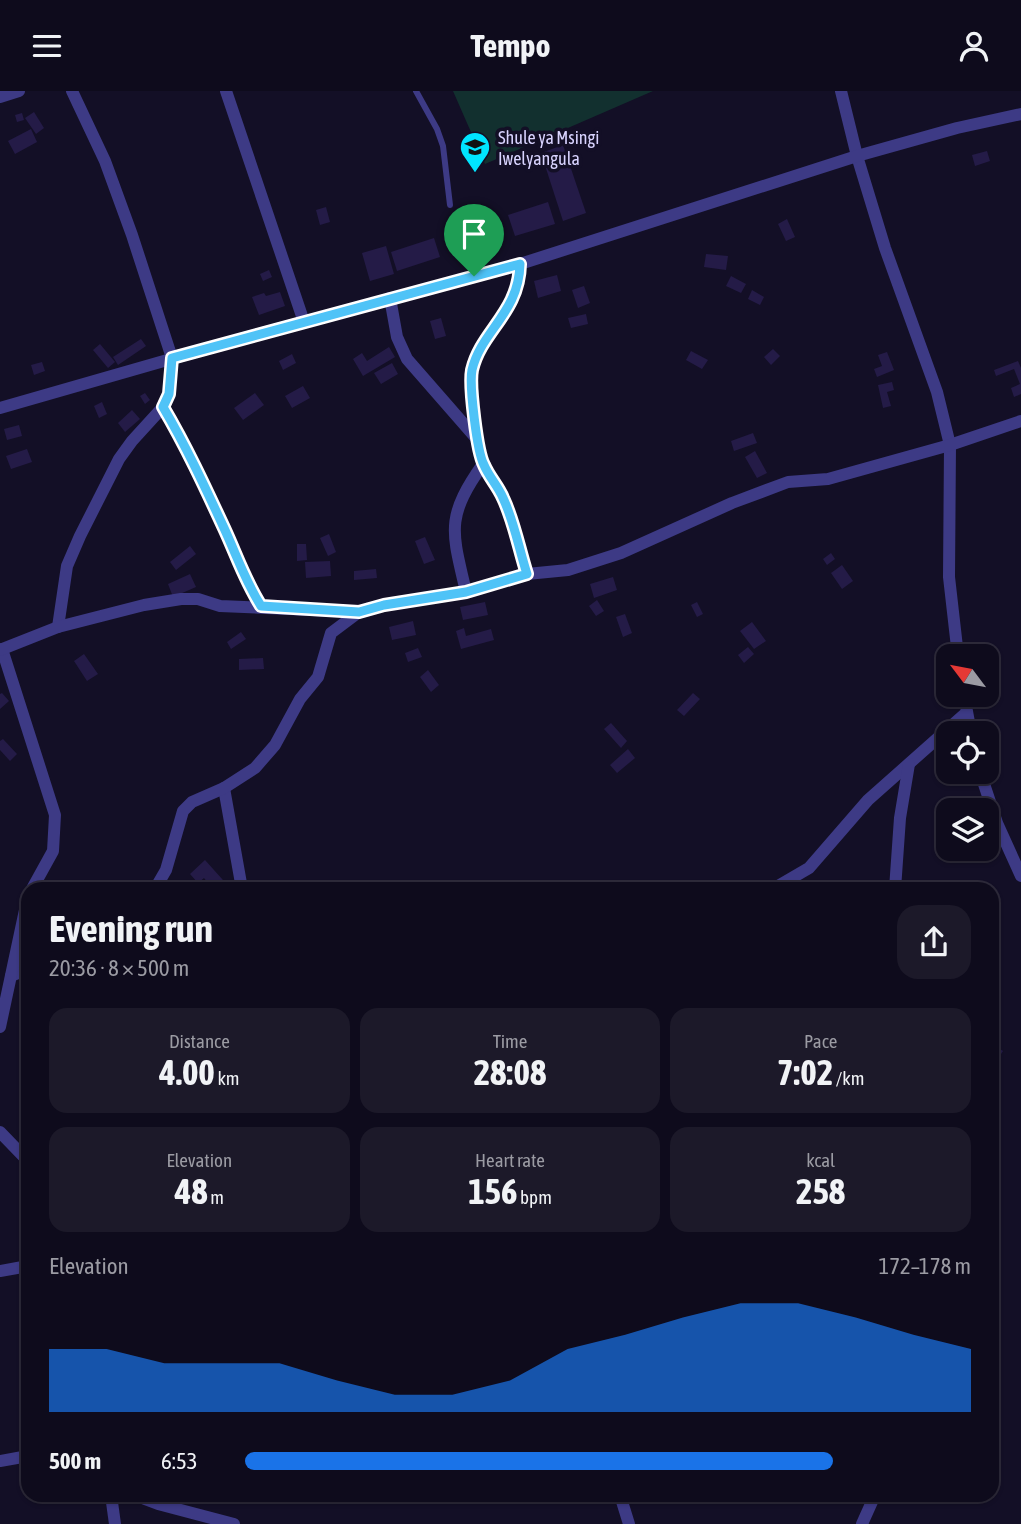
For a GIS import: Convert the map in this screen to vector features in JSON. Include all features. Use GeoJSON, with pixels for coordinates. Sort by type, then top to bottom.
{"type":"FeatureCollection","features":[{"type":"Feature","properties":{"kind":"street"},"geometry":{"type":"LineString","coordinates":[[0,97],[19,91]]}},
{"type":"Feature","properties":{"kind":"street"},"geometry":{"type":"LineString","coordinates":[[58,627],[67,566],[119,459],[163,407],[169,394],[172,358],[105,161],[72,91]]}},
{"type":"Feature","properties":{"kind":"street"},"geometry":{"type":"LineString","coordinates":[[226,91],[304,322]]}},
{"type":"Feature","properties":{"kind":"street"},"geometry":{"type":"LineString","coordinates":[[841,91],[886,248],[937,392],[950,445],[949,577],[957,644]]}},
{"type":"Feature","properties":{"kind":"street"},"geometry":{"type":"LineString","coordinates":[[0,408],[172,358],[520,264],[858,156],[957,128],[1021,114]]}},
{"type":"Feature","properties":{"kind":"street"},"geometry":{"type":"LineString","coordinates":[[520,264],[516,291],[479,353],[472,371],[477,439],[483,464],[503,498],[527,574]]}},
{"type":"Feature","properties":{"kind":"street"},"geometry":{"type":"LineString","coordinates":[[390,298],[397,337],[407,359],[477,439]]}},
{"type":"Feature","properties":{"kind":"street"},"geometry":{"type":"LineString","coordinates":[[163,407],[188,450],[226,531],[245,580],[261,606]]}},
{"type":"Feature","properties":{"kind":"street"},"geometry":{"type":"LineString","coordinates":[[37,882],[53,851],[55,815],[1,649],[58,627],[144,605],[181,599],[220,606],[359,612],[384,605],[466,592],[527,574],[568,570],[599,561],[732,502],[788,482],[828,479],[950,445],[1021,421]]}},
{"type":"Feature","properties":{"kind":"street"},"geometry":{"type":"LineString","coordinates":[[466,592],[453,532],[456,512],[466,488],[483,464]]}},
{"type":"Feature","properties":{"kind":"street"},"geometry":{"type":"LineString","coordinates":[[161,882],[183,811],[199,798],[224,788],[255,768],[275,745],[300,699],[318,677],[331,633],[359,612]]}},
{"type":"Feature","properties":{"kind":"street"},"geometry":{"type":"LineString","coordinates":[[966,707],[969,721]]}},
{"type":"Feature","properties":{"kind":"street"},"geometry":{"type":"LineString","coordinates":[[785,882],[809,868],[868,800],[967,713]]}},
{"type":"Feature","properties":{"kind":"street"},"geometry":{"type":"LineString","coordinates":[[895,882],[900,818],[909,764]]}},
{"type":"Feature","properties":{"kind":"street"},"geometry":{"type":"LineString","coordinates":[[984,784],[997,823],[1021,876]]}},
{"type":"Feature","properties":{"kind":"street"},"geometry":{"type":"LineString","coordinates":[[224,788],[241,882]]}},
{"type":"Feature","properties":{"kind":"street"},"geometry":{"type":"LineString","coordinates":[[0,1027],[21,930]]}},
{"type":"Feature","properties":{"kind":"street"},"geometry":{"type":"LineString","coordinates":[[11,976],[21,972]]}},
{"type":"Feature","properties":{"kind":"street"},"geometry":{"type":"LineString","coordinates":[[0,1132],[21,1154]]}},
{"type":"Feature","properties":{"kind":"street"},"geometry":{"type":"LineString","coordinates":[[0,1271],[21,1267]]}},
{"type":"Feature","properties":{"kind":"street"},"geometry":{"type":"LineString","coordinates":[[0,1461],[21,1457]]}},
{"type":"Feature","properties":{"kind":"street"},"geometry":{"type":"LineString","coordinates":[[112,1502],[115,1524]]}},
{"type":"Feature","properties":{"kind":"street"},"geometry":{"type":"LineString","coordinates":[[153,1502],[234,1524]]}},
{"type":"Feature","properties":{"kind":"street"},"geometry":{"type":"LineString","coordinates":[[622,1502],[629,1524]]}},
{"type":"Feature","properties":{"kind":"street"},"geometry":{"type":"LineString","coordinates":[[862,1524],[872,1502]]}},
{"type":"Feature","properties":{"kind":"lane"},"geometry":{"type":"LineString","coordinates":[[416,91],[437,129],[443,146],[450,205]]}},
{"type":"Feature","properties":{"kind":"green space"},"geometry":{"type":"Polygon","coordinates":[[[453,91],[653,91],[485,164],[453,91]]]}},
{"type":"Feature","properties":{"kind":"building"},"geometry":{"type":"Polygon","coordinates":[[[34,112],[44,128],[36,134],[25,118],[34,112]]]}},
{"type":"Feature","properties":{"kind":"building"},"geometry":{"type":"Polygon","coordinates":[[[22,113],[24,120],[17,122],[15,115],[22,113]]]}},
{"type":"Feature","properties":{"kind":"building"},"geometry":{"type":"Polygon","coordinates":[[[31,129],[37,142],[15,154],[8,141],[31,129]]]}},
{"type":"Feature","properties":{"kind":"building"},"geometry":{"type":"Polygon","coordinates":[[[563,145],[586,213],[563,221],[541,153],[563,145]]]}},
{"type":"Feature","properties":{"kind":"building"},"geometry":{"type":"Polygon","coordinates":[[[987,151],[990,161],[975,166],[972,155],[987,151]]]}},
{"type":"Feature","properties":{"kind":"building"},"geometry":{"type":"Polygon","coordinates":[[[548,202],[555,224],[515,236],[508,215],[548,202]]]}},
{"type":"Feature","properties":{"kind":"building"},"geometry":{"type":"Polygon","coordinates":[[[326,207],[330,222],[320,225],[316,210],[326,207]]]}},
{"type":"Feature","properties":{"kind":"building"},"geometry":{"type":"Polygon","coordinates":[[[496,216],[503,239],[453,256],[445,234],[496,216]]]}},
{"type":"Feature","properties":{"kind":"building"},"geometry":{"type":"Polygon","coordinates":[[[787,219],[795,237],[786,241],[778,224],[787,219]]]}},
{"type":"Feature","properties":{"kind":"building"},"geometry":{"type":"Polygon","coordinates":[[[434,238],[440,257],[397,271],[391,252],[434,238]]]}},
{"type":"Feature","properties":{"kind":"building"},"geometry":{"type":"Polygon","coordinates":[[[386,246],[394,274],[370,281],[362,253],[386,246]]]}},
{"type":"Feature","properties":{"kind":"building"},"geometry":{"type":"Polygon","coordinates":[[[706,254],[728,256],[726,270],[704,267],[706,254]]]}},
{"type":"Feature","properties":{"kind":"building"},"geometry":{"type":"Polygon","coordinates":[[[269,270],[272,277],[263,281],[260,274],[269,270]]]}},
{"type":"Feature","properties":{"kind":"building"},"geometry":{"type":"Polygon","coordinates":[[[557,275],[561,291],[538,298],[534,281],[557,275]]]}},
{"type":"Feature","properties":{"kind":"building"},"geometry":{"type":"Polygon","coordinates":[[[731,276],[746,284],[741,293],[726,286],[731,276]]]}},
{"type":"Feature","properties":{"kind":"building"},"geometry":{"type":"Polygon","coordinates":[[[584,286],[590,303],[578,308],[572,290],[584,286]]]}},
{"type":"Feature","properties":{"kind":"building"},"geometry":{"type":"Polygon","coordinates":[[[752,290],[764,297],[760,305],[748,299],[752,290]]]}},
{"type":"Feature","properties":{"kind":"building"},"geometry":{"type":"Polygon","coordinates":[[[280,292],[285,306],[259,315],[252,297],[280,292]]]}},
{"type":"Feature","properties":{"kind":"building"},"geometry":{"type":"Polygon","coordinates":[[[586,314],[588,324],[571,328],[568,318],[586,314]]]}},
{"type":"Feature","properties":{"kind":"building"},"geometry":{"type":"Polygon","coordinates":[[[441,318],[446,336],[435,339],[430,321],[441,318]]]}},
{"type":"Feature","properties":{"kind":"building"},"geometry":{"type":"Polygon","coordinates":[[[141,339],[146,346],[118,365],[113,357],[141,339]]]}},
{"type":"Feature","properties":{"kind":"building"},"geometry":{"type":"Polygon","coordinates":[[[100,344],[115,362],[108,368],[93,350],[100,344]]]}},
{"type":"Feature","properties":{"kind":"building"},"geometry":{"type":"Polygon","coordinates":[[[389,347],[395,357],[363,376],[353,359],[362,353],[367,361],[389,347]]]}},
{"type":"Feature","properties":{"kind":"building"},"geometry":{"type":"Polygon","coordinates":[[[773,349],[780,356],[771,365],[764,357],[773,349]]]}},
{"type":"Feature","properties":{"kind":"building"},"geometry":{"type":"Polygon","coordinates":[[[691,351],[708,360],[702,369],[686,360],[691,351]]]}},
{"type":"Feature","properties":{"kind":"building"},"geometry":{"type":"Polygon","coordinates":[[[887,352],[894,370],[877,377],[874,369],[882,366],[878,355],[887,352]]]}},
{"type":"Feature","properties":{"kind":"building"},"geometry":{"type":"Polygon","coordinates":[[[292,354],[296,363],[283,370],[279,361],[292,354]]]}},
{"type":"Feature","properties":{"kind":"building"},"geometry":{"type":"Polygon","coordinates":[[[1018,361],[1021,368],[1021,394],[1014,397],[1011,388],[1020,384],[1014,369],[996,376],[994,370],[1018,361]]]}},
{"type":"Feature","properties":{"kind":"building"},"geometry":{"type":"Polygon","coordinates":[[[42,362],[45,371],[34,375],[31,365],[42,362]]]}},
{"type":"Feature","properties":{"kind":"building"},"geometry":{"type":"Polygon","coordinates":[[[392,363],[398,374],[381,384],[374,373],[392,363]]]}},
{"type":"Feature","properties":{"kind":"building"},"geometry":{"type":"Polygon","coordinates":[[[892,382],[894,390],[887,392],[891,406],[883,408],[878,385],[892,382]]]}},
{"type":"Feature","properties":{"kind":"building"},"geometry":{"type":"Polygon","coordinates":[[[303,386],[310,398],[292,408],[285,396],[303,386]]]}},
{"type":"Feature","properties":{"kind":"building"},"geometry":{"type":"Polygon","coordinates":[[[145,393],[150,400],[145,404],[140,396],[145,393]]]}},
{"type":"Feature","properties":{"kind":"building"},"geometry":{"type":"Polygon","coordinates":[[[255,393],[264,405],[243,420],[234,408],[255,393]]]}},
{"type":"Feature","properties":{"kind":"building"},"geometry":{"type":"Polygon","coordinates":[[[102,402],[107,414],[99,418],[94,406],[102,402]]]}},
{"type":"Feature","properties":{"kind":"building"},"geometry":{"type":"Polygon","coordinates":[[[132,410],[140,419],[125,432],[118,423],[132,410]]]}},
{"type":"Feature","properties":{"kind":"building"},"geometry":{"type":"Polygon","coordinates":[[[19,425],[22,436],[7,440],[4,429],[19,425]]]}},
{"type":"Feature","properties":{"kind":"building"},"geometry":{"type":"Polygon","coordinates":[[[753,433],[757,443],[734,451],[731,441],[753,433]]]}},
{"type":"Feature","properties":{"kind":"building"},"geometry":{"type":"Polygon","coordinates":[[[27,449],[32,462],[11,469],[6,456],[27,449]]]}},
{"type":"Feature","properties":{"kind":"building"},"geometry":{"type":"Polygon","coordinates":[[[755,451],[767,473],[757,478],[745,457],[755,451]]]}},
{"type":"Feature","properties":{"kind":"building"},"geometry":{"type":"Polygon","coordinates":[[[329,534],[336,552],[328,556],[320,538],[329,534]]]}},
{"type":"Feature","properties":{"kind":"building"},"geometry":{"type":"Polygon","coordinates":[[[425,537],[435,560],[424,564],[415,541],[425,537]]]}},
{"type":"Feature","properties":{"kind":"building"},"geometry":{"type":"Polygon","coordinates":[[[297,544],[306,544],[307,560],[297,561],[297,544]]]}},
{"type":"Feature","properties":{"kind":"building"},"geometry":{"type":"Polygon","coordinates":[[[190,546],[196,554],[176,570],[170,562],[190,546]]]}},
{"type":"Feature","properties":{"kind":"building"},"geometry":{"type":"Polygon","coordinates":[[[831,553],[835,559],[827,565],[823,559],[831,553]]]}},
{"type":"Feature","properties":{"kind":"building"},"geometry":{"type":"Polygon","coordinates":[[[330,561],[331,576],[306,578],[305,562],[330,561]]]}},
{"type":"Feature","properties":{"kind":"building"},"geometry":{"type":"Polygon","coordinates":[[[842,565],[853,581],[842,589],[831,573],[842,565]]]}},
{"type":"Feature","properties":{"kind":"building"},"geometry":{"type":"Polygon","coordinates":[[[376,569],[377,578],[354,580],[354,571],[376,569]]]}},
{"type":"Feature","properties":{"kind":"building"},"geometry":{"type":"Polygon","coordinates":[[[190,574],[196,587],[173,597],[168,584],[190,574]]]}},
{"type":"Feature","properties":{"kind":"building"},"geometry":{"type":"Polygon","coordinates":[[[613,577],[617,590],[594,598],[590,584],[613,577]]]}},
{"type":"Feature","properties":{"kind":"building"},"geometry":{"type":"Polygon","coordinates":[[[597,600],[604,611],[596,616],[589,606],[597,600]]]}},
{"type":"Feature","properties":{"kind":"building"},"geometry":{"type":"Polygon","coordinates":[[[485,602],[488,615],[463,620],[460,607],[485,602]]]}},
{"type":"Feature","properties":{"kind":"building"},"geometry":{"type":"Polygon","coordinates":[[[697,602],[703,614],[697,617],[691,605],[697,602]]]}},
{"type":"Feature","properties":{"kind":"building"},"geometry":{"type":"Polygon","coordinates":[[[625,614],[632,633],[623,637],[616,617],[625,614]]]}},
{"type":"Feature","properties":{"kind":"building"},"geometry":{"type":"Polygon","coordinates":[[[413,621],[416,635],[392,640],[389,627],[413,621]]]}},
{"type":"Feature","properties":{"kind":"building"},"geometry":{"type":"Polygon","coordinates":[[[752,622],[766,641],[754,649],[740,631],[752,622]]]}},
{"type":"Feature","properties":{"kind":"building"},"geometry":{"type":"Polygon","coordinates":[[[464,628],[466,636],[491,629],[494,640],[461,649],[456,631],[464,628]]]}},
{"type":"Feature","properties":{"kind":"building"},"geometry":{"type":"Polygon","coordinates":[[[241,632],[246,639],[231,649],[227,642],[241,632]]]}},
{"type":"Feature","properties":{"kind":"building"},"geometry":{"type":"Polygon","coordinates":[[[748,647],[754,654],[744,663],[738,655],[748,647]]]}},
{"type":"Feature","properties":{"kind":"building"},"geometry":{"type":"Polygon","coordinates":[[[418,648],[422,657],[408,662],[405,653],[418,648]]]}},
{"type":"Feature","properties":{"kind":"building"},"geometry":{"type":"Polygon","coordinates":[[[84,654],[98,674],[87,681],[74,661],[84,654]]]}},
{"type":"Feature","properties":{"kind":"building"},"geometry":{"type":"Polygon","coordinates":[[[263,658],[264,669],[239,670],[239,659],[263,658]]]}},
{"type":"Feature","properties":{"kind":"building"},"geometry":{"type":"Polygon","coordinates":[[[428,670],[439,685],[431,692],[420,677],[428,670]]]}},
{"type":"Feature","properties":{"kind":"building"},"geometry":{"type":"Polygon","coordinates":[[[693,693],[700,699],[684,716],[677,710],[693,693]]]}},
{"type":"Feature","properties":{"kind":"building"},"geometry":{"type":"Polygon","coordinates":[[[0,694],[9,701],[0,709],[0,694]]]}},
{"type":"Feature","properties":{"kind":"building"},"geometry":{"type":"Polygon","coordinates":[[[611,723],[627,741],[621,748],[604,729],[611,723]]]}},
{"type":"Feature","properties":{"kind":"building"},"geometry":{"type":"Polygon","coordinates":[[[3,739],[17,754],[10,761],[0,750],[0,741],[3,739]]]}},
{"type":"Feature","properties":{"kind":"building"},"geometry":{"type":"Polygon","coordinates":[[[628,749],[635,758],[617,773],[610,765],[628,749]]]}},
{"type":"Feature","properties":{"kind":"building"},"geometry":{"type":"Polygon","coordinates":[[[205,860],[225,882],[207,882],[204,878],[197,882],[190,874],[205,860]]]}},
{"type":"Feature","properties":{"kind":"place","name":"Shule ya Msingi Iwelyangula"},"geometry":{"type":"Point","coordinates":[475,174]}},
{"type":"Feature","properties":{"kind":"route"},"geometry":{"type":"LineString","coordinates":[[520,264],[516,291],[479,353],[472,371],[472,391],[477,439],[483,464],[503,498],[527,574],[466,592],[384,605],[359,612],[261,606],[245,580],[226,531],[188,450],[163,407],[169,394],[172,358],[474,276],[520,264]]}}]}
